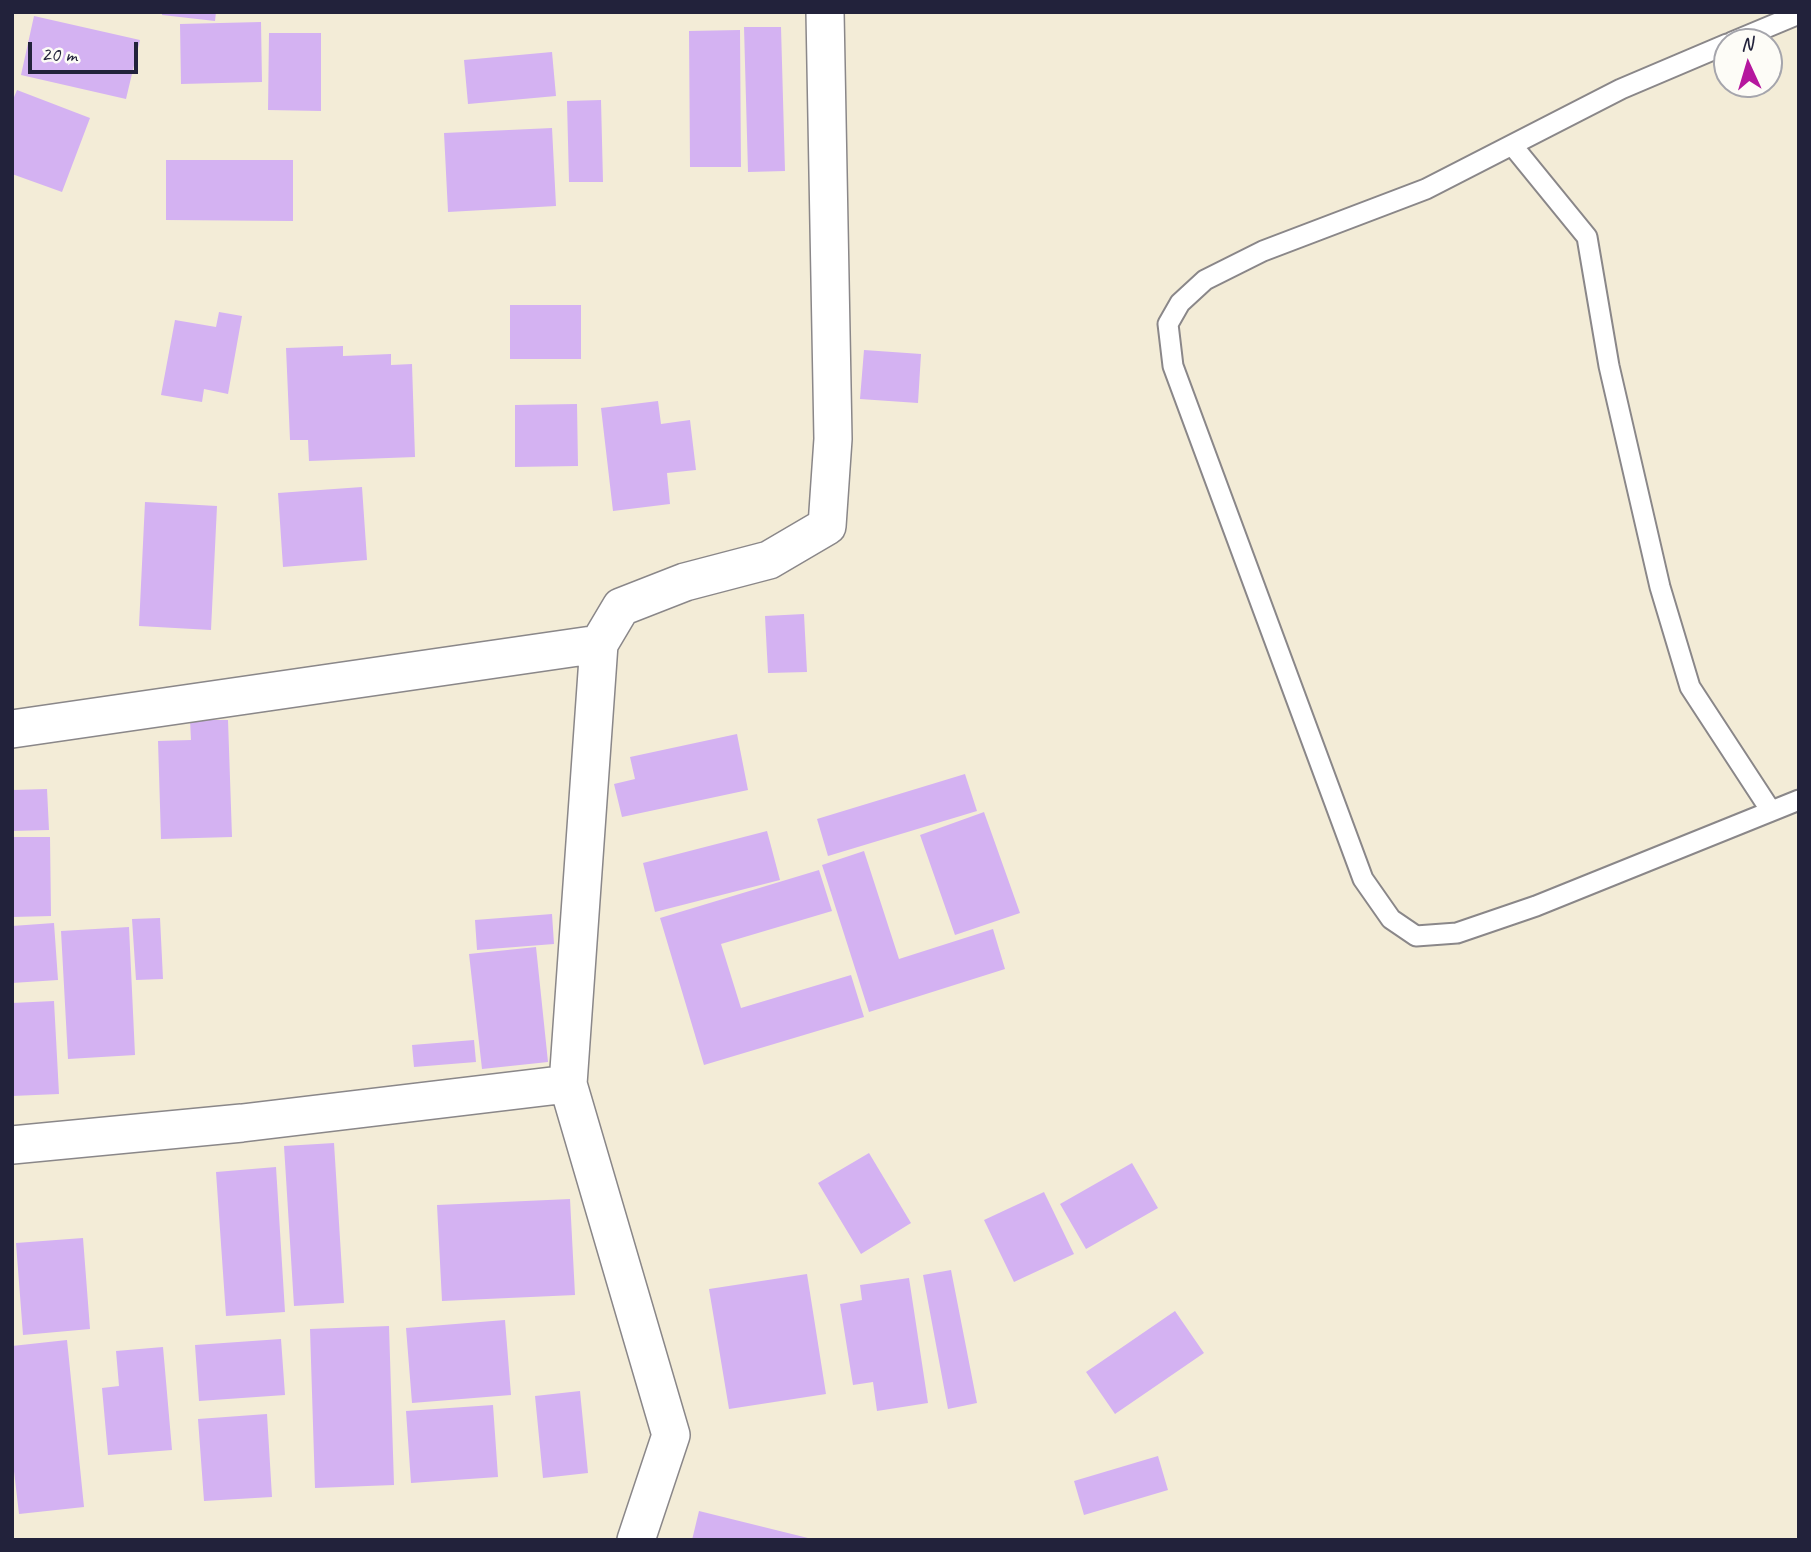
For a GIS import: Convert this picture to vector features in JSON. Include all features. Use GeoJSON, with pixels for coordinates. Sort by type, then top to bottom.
{"type":"FeatureCollection","features":[{"type":"Feature","properties":{"kind":"street"},"geometry":{"type":"LineString","coordinates":[[636,1540],[671,1435],[568,1084],[598,644],[621,607],[685,582],[769,560],[827,526],[833,439],[825,12]]}},
{"type":"Feature","properties":{"kind":"street"},"geometry":{"type":"LineString","coordinates":[[12,729],[598,644]]}},
{"type":"Feature","properties":{"kind":"street"},"geometry":{"type":"LineString","coordinates":[[12,1145],[242,1123],[568,1084]]}},
{"type":"Feature","properties":{"kind":"lane"},"geometry":{"type":"LineString","coordinates":[[1766,28],[1799,14]]}},
{"type":"Feature","properties":{"kind":"lane"},"geometry":{"type":"LineString","coordinates":[[1713,50],[1621,89],[1426,190],[1263,251],[1205,280],[1180,303],[1168,324],[1173,366],[1363,879],[1391,919],[1416,936],[1457,933],[1536,906],[1799,800]]}},
{"type":"Feature","properties":{"kind":"lane"},"geometry":{"type":"LineString","coordinates":[[1512,145],[1587,237],[1609,366],[1660,587],[1690,687],[1772,811]]}},
{"type":"Feature","properties":{"kind":"building"},"geometry":{"type":"Polygon","coordinates":[[[162,12],[216,12],[215,21],[162,15],[162,12]]]}},
{"type":"Feature","properties":{"kind":"building"},"geometry":{"type":"Polygon","coordinates":[[[34,16],[140,40],[126,99],[21,75],[34,16]]]}},
{"type":"Feature","properties":{"kind":"building"},"geometry":{"type":"Polygon","coordinates":[[[261,22],[262,82],[181,84],[180,24],[261,22]]]}},
{"type":"Feature","properties":{"kind":"building"},"geometry":{"type":"Polygon","coordinates":[[[744,27],[781,27],[785,171],[748,172],[744,27]]]}},
{"type":"Feature","properties":{"kind":"building"},"geometry":{"type":"Polygon","coordinates":[[[740,30],[741,167],[690,167],[689,31],[740,30]]]}},
{"type":"Feature","properties":{"kind":"building"},"geometry":{"type":"Polygon","coordinates":[[[269,33],[321,33],[321,111],[268,110],[269,33]]]}},
{"type":"Feature","properties":{"kind":"building"},"geometry":{"type":"Polygon","coordinates":[[[552,52],[556,96],[468,104],[464,60],[552,52]]]}},
{"type":"Feature","properties":{"kind":"building"},"geometry":{"type":"Polygon","coordinates":[[[17,90],[90,118],[62,192],[12,174],[12,102],[17,90]]]}},
{"type":"Feature","properties":{"kind":"building"},"geometry":{"type":"Polygon","coordinates":[[[601,100],[603,182],[569,182],[567,101],[601,100]]]}},
{"type":"Feature","properties":{"kind":"building"},"geometry":{"type":"Polygon","coordinates":[[[552,128],[556,206],[448,212],[444,133],[552,128]]]}},
{"type":"Feature","properties":{"kind":"building"},"geometry":{"type":"Polygon","coordinates":[[[166,160],[293,160],[293,221],[166,220],[166,160]]]}},
{"type":"Feature","properties":{"kind":"building"},"geometry":{"type":"Polygon","coordinates":[[[510,305],[581,305],[581,359],[510,359],[510,305]]]}},
{"type":"Feature","properties":{"kind":"building"},"geometry":{"type":"Polygon","coordinates":[[[219,312],[242,316],[228,394],[204,389],[202,402],[161,395],[175,320],[216,327],[219,312]]]}},
{"type":"Feature","properties":{"kind":"building"},"geometry":{"type":"Polygon","coordinates":[[[343,346],[343,356],[391,354],[391,365],[412,364],[415,457],[309,461],[308,440],[290,440],[286,348],[343,346]]]}},
{"type":"Feature","properties":{"kind":"building"},"geometry":{"type":"Polygon","coordinates":[[[864,350],[921,354],[918,403],[860,399],[864,350]]]}},
{"type":"Feature","properties":{"kind":"building"},"geometry":{"type":"Polygon","coordinates":[[[658,401],[661,424],[690,420],[696,470],[667,473],[670,504],[613,511],[601,408],[658,401]]]}},
{"type":"Feature","properties":{"kind":"building"},"geometry":{"type":"Polygon","coordinates":[[[577,404],[578,466],[515,467],[515,405],[577,404]]]}},
{"type":"Feature","properties":{"kind":"building"},"geometry":{"type":"Polygon","coordinates":[[[362,487],[367,560],[283,567],[278,493],[362,487]]]}},
{"type":"Feature","properties":{"kind":"building"},"geometry":{"type":"Polygon","coordinates":[[[145,502],[217,506],[211,630],[139,626],[145,502]]]}},
{"type":"Feature","properties":{"kind":"building"},"geometry":{"type":"Polygon","coordinates":[[[804,614],[807,672],[768,673],[765,616],[804,614]]]}},
{"type":"Feature","properties":{"kind":"building"},"geometry":{"type":"Polygon","coordinates":[[[190,720],[228,720],[232,837],[161,839],[158,741],[191,740],[190,720]]]}},
{"type":"Feature","properties":{"kind":"building"},"geometry":{"type":"Polygon","coordinates":[[[737,734],[748,790],[622,817],[614,784],[635,779],[630,757],[737,734]]]}},
{"type":"Feature","properties":{"kind":"building"},"geometry":{"type":"Polygon","coordinates":[[[965,774],[977,811],[828,856],[817,819],[965,774]]]}},
{"type":"Feature","properties":{"kind":"building"},"geometry":{"type":"Polygon","coordinates":[[[47,789],[49,830],[12,831],[12,790],[47,789]]]}},
{"type":"Feature","properties":{"kind":"building"},"geometry":{"type":"Polygon","coordinates":[[[984,812],[1020,913],[955,935],[920,835],[984,812]]]}},
{"type":"Feature","properties":{"kind":"building"},"geometry":{"type":"Polygon","coordinates":[[[767,831],[780,880],[655,912],[643,863],[767,831]]]}},
{"type":"Feature","properties":{"kind":"building"},"geometry":{"type":"Polygon","coordinates":[[[12,837],[50,837],[51,916],[12,917],[12,837]]]}},
{"type":"Feature","properties":{"kind":"building"},"geometry":{"type":"Polygon","coordinates":[[[864,851],[899,959],[993,929],[1005,969],[869,1012],[822,865],[864,851]]]}},
{"type":"Feature","properties":{"kind":"building"},"geometry":{"type":"Polygon","coordinates":[[[819,870],[832,911],[721,944],[741,1008],[851,975],[864,1017],[704,1065],[660,918],[819,870]]]}},
{"type":"Feature","properties":{"kind":"building"},"geometry":{"type":"Polygon","coordinates":[[[552,914],[554,944],[477,950],[475,920],[552,914]]]}},
{"type":"Feature","properties":{"kind":"building"},"geometry":{"type":"Polygon","coordinates":[[[160,918],[163,979],[136,980],[132,919],[160,918]]]}},
{"type":"Feature","properties":{"kind":"building"},"geometry":{"type":"Polygon","coordinates":[[[54,923],[58,980],[12,983],[12,926],[54,923]]]}},
{"type":"Feature","properties":{"kind":"building"},"geometry":{"type":"Polygon","coordinates":[[[129,927],[135,1055],[68,1059],[61,931],[129,927]]]}},
{"type":"Feature","properties":{"kind":"building"},"geometry":{"type":"Polygon","coordinates":[[[536,947],[548,1062],[482,1069],[469,954],[536,947]]]}},
{"type":"Feature","properties":{"kind":"building"},"geometry":{"type":"Polygon","coordinates":[[[54,1001],[59,1094],[12,1096],[12,1003],[54,1001]]]}},
{"type":"Feature","properties":{"kind":"building"},"geometry":{"type":"Polygon","coordinates":[[[474,1040],[476,1062],[414,1067],[412,1045],[474,1040]]]}},
{"type":"Feature","properties":{"kind":"building"},"geometry":{"type":"Polygon","coordinates":[[[334,1143],[344,1303],[294,1306],[284,1146],[334,1143]]]}},
{"type":"Feature","properties":{"kind":"building"},"geometry":{"type":"Polygon","coordinates":[[[869,1153],[911,1223],[861,1254],[818,1183],[869,1153]]]}},
{"type":"Feature","properties":{"kind":"building"},"geometry":{"type":"Polygon","coordinates":[[[1132,1163],[1158,1208],[1086,1249],[1060,1204],[1132,1163]]]}},
{"type":"Feature","properties":{"kind":"building"},"geometry":{"type":"Polygon","coordinates":[[[276,1167],[285,1312],[226,1316],[216,1172],[276,1167]]]}},
{"type":"Feature","properties":{"kind":"building"},"geometry":{"type":"Polygon","coordinates":[[[1044,1192],[1074,1254],[1014,1282],[984,1220],[1044,1192]]]}},
{"type":"Feature","properties":{"kind":"building"},"geometry":{"type":"Polygon","coordinates":[[[570,1199],[575,1295],[442,1301],[437,1205],[570,1199]]]}},
{"type":"Feature","properties":{"kind":"building"},"geometry":{"type":"Polygon","coordinates":[[[83,1238],[90,1329],[23,1335],[16,1243],[83,1238]]]}},
{"type":"Feature","properties":{"kind":"building"},"geometry":{"type":"Polygon","coordinates":[[[951,1270],[977,1403],[948,1409],[923,1275],[951,1270]]]}},
{"type":"Feature","properties":{"kind":"building"},"geometry":{"type":"Polygon","coordinates":[[[807,1274],[826,1394],[729,1409],[709,1289],[807,1274]]]}},
{"type":"Feature","properties":{"kind":"building"},"geometry":{"type":"Polygon","coordinates":[[[909,1278],[928,1403],[877,1411],[873,1382],[853,1385],[840,1304],[862,1300],[860,1285],[909,1278]]]}},
{"type":"Feature","properties":{"kind":"building"},"geometry":{"type":"Polygon","coordinates":[[[1175,1311],[1204,1353],[1115,1414],[1086,1372],[1175,1311]]]}},
{"type":"Feature","properties":{"kind":"building"},"geometry":{"type":"Polygon","coordinates":[[[505,1320],[511,1395],[412,1403],[406,1328],[505,1320]]]}},
{"type":"Feature","properties":{"kind":"building"},"geometry":{"type":"Polygon","coordinates":[[[389,1326],[394,1485],[315,1488],[310,1329],[389,1326]]]}},
{"type":"Feature","properties":{"kind":"building"},"geometry":{"type":"Polygon","coordinates":[[[281,1339],[285,1395],[199,1401],[195,1345],[281,1339]]]}},
{"type":"Feature","properties":{"kind":"building"},"geometry":{"type":"Polygon","coordinates":[[[67,1340],[84,1507],[19,1514],[12,1454],[12,1346],[67,1340]]]}},
{"type":"Feature","properties":{"kind":"building"},"geometry":{"type":"Polygon","coordinates":[[[163,1347],[172,1450],[108,1455],[102,1388],[119,1386],[116,1351],[163,1347]]]}},
{"type":"Feature","properties":{"kind":"building"},"geometry":{"type":"Polygon","coordinates":[[[580,1391],[588,1473],[543,1478],[535,1396],[580,1391]]]}},
{"type":"Feature","properties":{"kind":"building"},"geometry":{"type":"Polygon","coordinates":[[[493,1405],[498,1477],[411,1483],[406,1411],[493,1405]]]}},
{"type":"Feature","properties":{"kind":"building"},"geometry":{"type":"Polygon","coordinates":[[[267,1414],[272,1497],[204,1501],[198,1419],[267,1414]]]}},
{"type":"Feature","properties":{"kind":"building"},"geometry":{"type":"Polygon","coordinates":[[[1158,1456],[1168,1490],[1084,1515],[1074,1481],[1158,1456]]]}},
{"type":"Feature","properties":{"kind":"building"},"geometry":{"type":"Polygon","coordinates":[[[699,1511],[812,1539],[812,1540],[692,1540],[699,1511]]]}}]}
